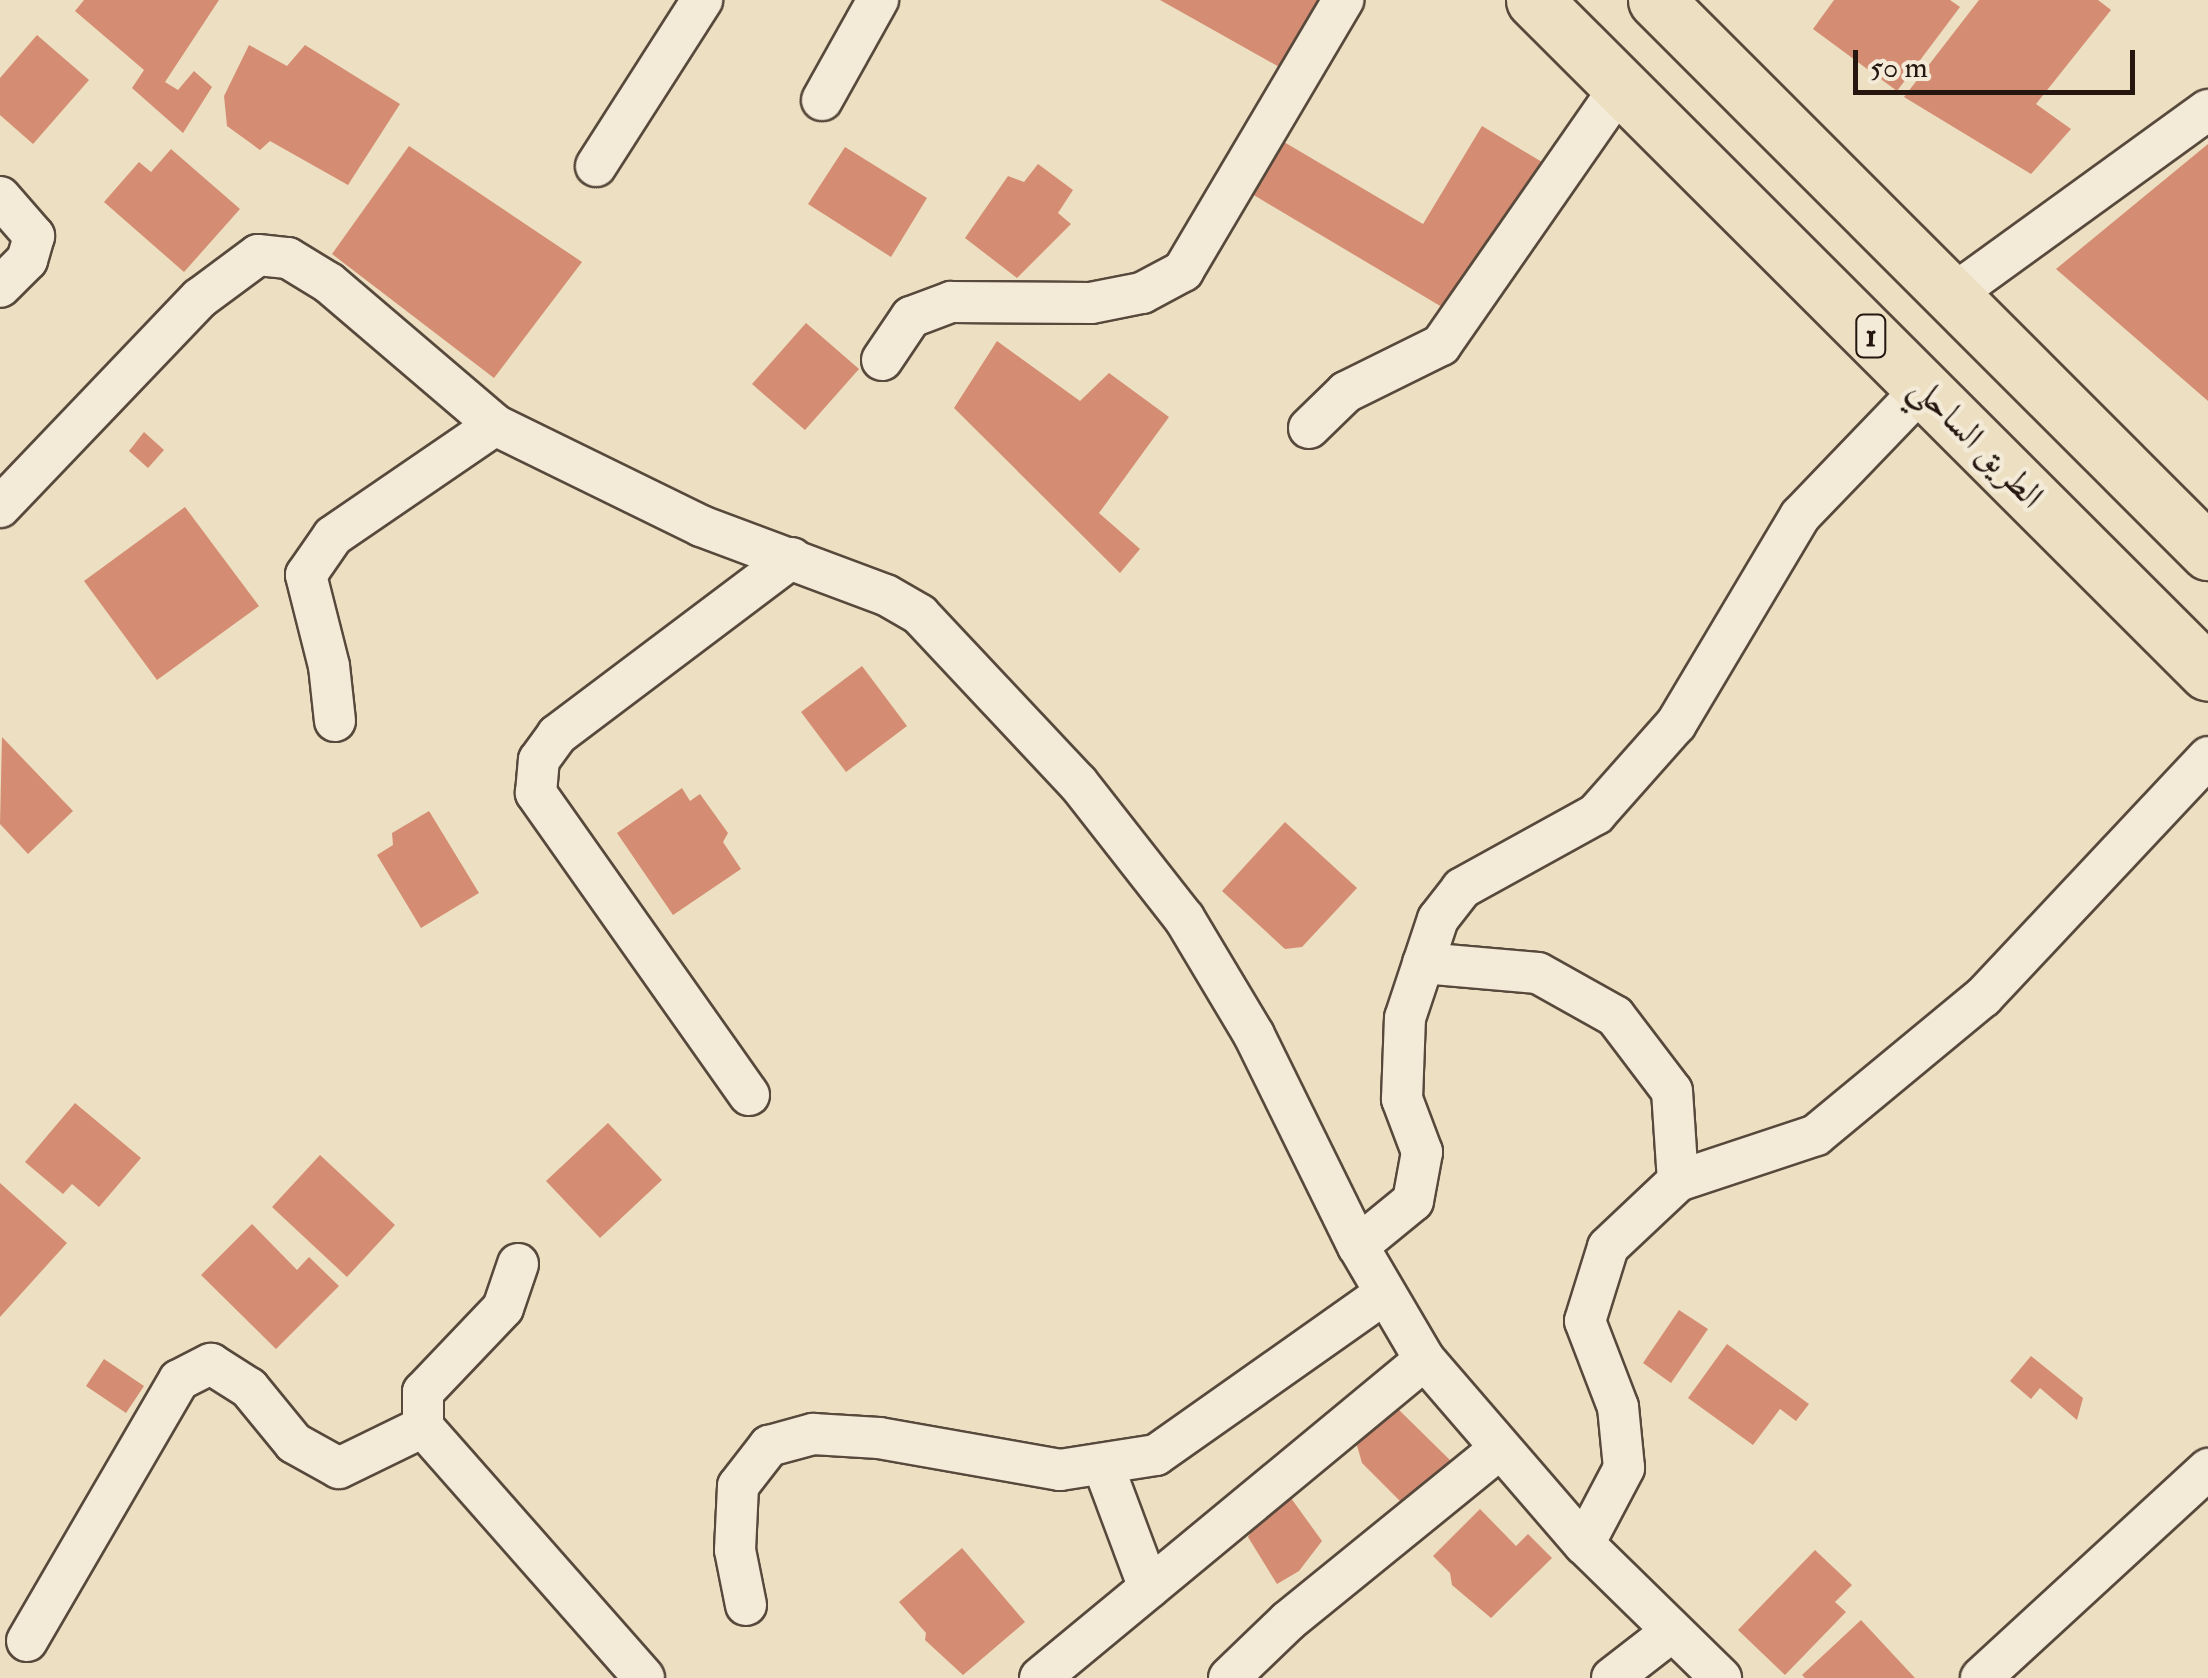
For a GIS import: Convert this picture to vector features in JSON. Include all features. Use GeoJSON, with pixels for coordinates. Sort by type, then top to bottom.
{"type":"FeatureCollection","features":[{"type":"Feature","properties":{"kind":"highway","name":"الطريق الساحلي"},"geometry":{"type":"LineString","coordinates":[[1534,0],[2208,673]]}},
{"type":"Feature","properties":{"kind":"highway"},"geometry":{"type":"LineString","coordinates":[[1656,0],[1954,293],[2208,552]]}},
{"type":"Feature","properties":{"kind":"street"},"geometry":{"type":"LineString","coordinates":[[596,166],[702,0]]}},
{"type":"Feature","properties":{"kind":"street"},"geometry":{"type":"LineString","coordinates":[[822,100],[878,0]]}},
{"type":"Feature","properties":{"kind":"street"},"geometry":{"type":"LineString","coordinates":[[882,360],[911,317],[950,302],[1091,303],[1142,293],[1183,271],[1343,0]]}},
{"type":"Feature","properties":{"kind":"street"},"geometry":{"type":"LineString","coordinates":[[1310,428],[1346,392],[1441,345],[1620,86]]}},
{"type":"Feature","properties":{"kind":"street"},"geometry":{"type":"LineString","coordinates":[[1954,293],[2208,110]]}},
{"type":"Feature","properties":{"kind":"street"},"geometry":{"type":"LineString","coordinates":[[0,197],[34,236],[32,253],[0,287]]}},
{"type":"Feature","properties":{"kind":"street"},"geometry":{"type":"LineString","coordinates":[[0,507],[200,298],[258,255],[288,258],[328,283],[495,425],[701,526],[792,558],[920,614],[1078,782],[1184,918],[1254,1035],[1358,1246],[1424,1360],[1584,1544],[1670,1633],[1721,1678]]}},
{"type":"Feature","properties":{"kind":"street"},"geometry":{"type":"LineString","coordinates":[[1358,1246],[1413,1200],[1422,1152],[1402,1100],[1405,1018],[1438,920],[1462,888],[1596,814],[1664,737],[1800,516],[1924,388]]}},
{"type":"Feature","properties":{"kind":"street"},"geometry":{"type":"LineString","coordinates":[[334,721],[330,666],[306,575],[333,536],[495,425]]}},
{"type":"Feature","properties":{"kind":"street"},"geometry":{"type":"LineString","coordinates":[[749,1094],[536,794],[537,777],[539,760],[557,735],[792,558]]}},
{"type":"Feature","properties":{"kind":"street"},"geometry":{"type":"LineString","coordinates":[[1584,1544],[1624,1468],[1618,1407],[1585,1321],[1608,1247],[1678,1181],[1816,1135],[1982,997],[2208,757]]}},
{"type":"Feature","properties":{"kind":"street"},"geometry":{"type":"LineString","coordinates":[[1423,963],[1538,973],[1616,1016],[1672,1091],[1678,1181]]}},
{"type":"Feature","properties":{"kind":"street"},"geometry":{"type":"LineString","coordinates":[[518,1264],[503,1308],[423,1392],[423,1427],[644,1678]]}},
{"type":"Feature","properties":{"kind":"street"},"geometry":{"type":"LineString","coordinates":[[746,1605],[735,1550],[738,1486],[769,1446],[830,1435],[1060,1470],[1156,1455],[1384,1294]]}},
{"type":"Feature","properties":{"kind":"street"},"geometry":{"type":"LineString","coordinates":[[1040,1678],[1424,1360]]}},
{"type":"Feature","properties":{"kind":"street"},"geometry":{"type":"LineString","coordinates":[[27,1640],[179,1380],[210,1364],[248,1388],[294,1443],[339,1468],[423,1427]]}},
{"type":"Feature","properties":{"kind":"street"},"geometry":{"type":"LineString","coordinates":[[1229,1678],[1288,1621],[1500,1449]]}},
{"type":"Feature","properties":{"kind":"street"},"geometry":{"type":"LineString","coordinates":[[1104,1464],[1148,1588]]}},
{"type":"Feature","properties":{"kind":"street"},"geometry":{"type":"LineString","coordinates":[[1981,1678],[2208,1469]]}},
{"type":"Feature","properties":{"kind":"street"},"geometry":{"type":"LineString","coordinates":[[1612,1678],[1670,1633]]}},
{"type":"Feature","properties":{"kind":"building"},"geometry":{"type":"Polygon","coordinates":[[[84,0],[219,0],[165,82],[178,90],[194,71],[212,87],[183,133],[132,88],[144,70],[75,11],[84,0]]]}},
{"type":"Feature","properties":{"kind":"building"},"geometry":{"type":"Polygon","coordinates":[[[1160,0],[1329,0],[1290,73],[1160,0]]]}},
{"type":"Feature","properties":{"kind":"building"},"geometry":{"type":"Polygon","coordinates":[[[1834,0],[1950,0],[1960,7],[1897,91],[1813,29],[1834,0]]]}},
{"type":"Feature","properties":{"kind":"building"},"geometry":{"type":"Polygon","coordinates":[[[1979,0],[2098,0],[2111,10],[2036,104],[2071,129],[2031,174],[1904,97],[1979,0]]]}},
{"type":"Feature","properties":{"kind":"building"},"geometry":{"type":"Polygon","coordinates":[[[37,35],[89,80],[33,144],[0,115],[0,78],[37,35]]]}},
{"type":"Feature","properties":{"kind":"building"},"geometry":{"type":"Polygon","coordinates":[[[249,45],[287,66],[305,45],[400,104],[348,185],[270,141],[260,150],[227,126],[224,96],[249,45]]]}},
{"type":"Feature","properties":{"kind":"building"},"geometry":{"type":"Polygon","coordinates":[[[1482,126],[1542,162],[1452,313],[1252,194],[1284,142],[1423,224],[1482,126]]]}},
{"type":"Feature","properties":{"kind":"building"},"geometry":{"type":"Polygon","coordinates":[[[2208,144],[2208,401],[2056,269],[2208,144]]]}},
{"type":"Feature","properties":{"kind":"building"},"geometry":{"type":"Polygon","coordinates":[[[409,146],[582,262],[494,378],[332,254],[409,146]]]}},
{"type":"Feature","properties":{"kind":"building"},"geometry":{"type":"Polygon","coordinates":[[[845,147],[927,198],[891,257],[808,204],[845,147]]]}},
{"type":"Feature","properties":{"kind":"building"},"geometry":{"type":"Polygon","coordinates":[[[171,149],[240,209],[184,272],[104,202],[139,162],[151,172],[171,149]]]}},
{"type":"Feature","properties":{"kind":"building"},"geometry":{"type":"Polygon","coordinates":[[[1038,164],[1073,190],[1058,213],[1071,224],[1017,278],[965,238],[1008,176],[1024,182],[1038,164]]]}},
{"type":"Feature","properties":{"kind":"building"},"geometry":{"type":"Polygon","coordinates":[[[806,323],[859,369],[805,430],[752,384],[806,323]]]}},
{"type":"Feature","properties":{"kind":"building"},"geometry":{"type":"Polygon","coordinates":[[[997,341],[1080,401],[1109,373],[1169,417],[1099,513],[1140,549],[1120,573],[954,408],[997,341]]]}},
{"type":"Feature","properties":{"kind":"building"},"geometry":{"type":"Polygon","coordinates":[[[144,432],[164,450],[148,468],[129,451],[144,432]]]}},
{"type":"Feature","properties":{"kind":"building"},"geometry":{"type":"Polygon","coordinates":[[[185,507],[259,606],[157,680],[84,581],[185,507]]]}},
{"type":"Feature","properties":{"kind":"building"},"geometry":{"type":"Polygon","coordinates":[[[862,666],[907,726],[846,772],[801,712],[862,666]]]}},
{"type":"Feature","properties":{"kind":"building"},"geometry":{"type":"Polygon","coordinates":[[[2,737],[73,811],[28,854],[0,824],[2,737]]]}},
{"type":"Feature","properties":{"kind":"building"},"geometry":{"type":"Polygon","coordinates":[[[682,788],[690,801],[700,794],[728,833],[723,842],[741,869],[673,915],[617,833],[682,788]]]}},
{"type":"Feature","properties":{"kind":"building"},"geometry":{"type":"Polygon","coordinates":[[[429,811],[479,893],[421,928],[377,855],[393,845],[392,833],[429,811]]]}},
{"type":"Feature","properties":{"kind":"building"},"geometry":{"type":"Polygon","coordinates":[[[1285,822],[1357,888],[1302,947],[1285,949],[1222,891],[1285,822]]]}},
{"type":"Feature","properties":{"kind":"building"},"geometry":{"type":"Polygon","coordinates":[[[75,1103],[141,1158],[99,1207],[72,1184],[63,1194],[25,1162],[75,1103]]]}},
{"type":"Feature","properties":{"kind":"building"},"geometry":{"type":"Polygon","coordinates":[[[608,1123],[662,1180],[600,1238],[546,1181],[608,1123]]]}},
{"type":"Feature","properties":{"kind":"building"},"geometry":{"type":"Polygon","coordinates":[[[320,1155],[395,1225],[347,1277],[272,1207],[320,1155]]]}},
{"type":"Feature","properties":{"kind":"building"},"geometry":{"type":"Polygon","coordinates":[[[0,1183],[67,1243],[0,1317],[0,1183]]]}},
{"type":"Feature","properties":{"kind":"building"},"geometry":{"type":"Polygon","coordinates":[[[252,1224],[297,1270],[309,1257],[339,1286],[276,1349],[201,1275],[252,1224]]]}},
{"type":"Feature","properties":{"kind":"building"},"geometry":{"type":"Polygon","coordinates":[[[1679,1310],[1708,1329],[1671,1383],[1643,1363],[1679,1310]]]}},
{"type":"Feature","properties":{"kind":"building"},"geometry":{"type":"Polygon","coordinates":[[[1727,1344],[1809,1404],[1796,1421],[1780,1409],[1753,1445],[1688,1398],[1727,1344]]]}},
{"type":"Feature","properties":{"kind":"building"},"geometry":{"type":"Polygon","coordinates":[[[2031,1356],[2083,1398],[2077,1420],[2040,1388],[2031,1399],[2010,1381],[2031,1356]]]}},
{"type":"Feature","properties":{"kind":"building"},"geometry":{"type":"Polygon","coordinates":[[[104,1359],[144,1386],[126,1413],[86,1386],[104,1359]]]}},
{"type":"Feature","properties":{"kind":"building"},"geometry":{"type":"Polygon","coordinates":[[[1396,1407],[1454,1464],[1409,1510],[1362,1463],[1354,1435],[1373,1430],[1396,1407]]]}},
{"type":"Feature","properties":{"kind":"building"},"geometry":{"type":"Polygon","coordinates":[[[1288,1494],[1322,1541],[1299,1571],[1277,1584],[1248,1537],[1262,1512],[1288,1494]]]}},
{"type":"Feature","properties":{"kind":"building"},"geometry":{"type":"Polygon","coordinates":[[[1480,1509],[1516,1546],[1528,1534],[1552,1558],[1491,1618],[1452,1585],[1450,1573],[1433,1556],[1480,1509]]]}},
{"type":"Feature","properties":{"kind":"building"},"geometry":{"type":"Polygon","coordinates":[[[962,1548],[1025,1622],[963,1675],[925,1640],[926,1633],[899,1602],[962,1548]]]}},
{"type":"Feature","properties":{"kind":"building"},"geometry":{"type":"Polygon","coordinates":[[[1815,1550],[1852,1585],[1835,1602],[1846,1612],[1785,1675],[1738,1630],[1815,1550]]]}},
{"type":"Feature","properties":{"kind":"building"},"geometry":{"type":"Polygon","coordinates":[[[1861,1620],[1915,1678],[1802,1675],[1861,1620]]]}}]}
